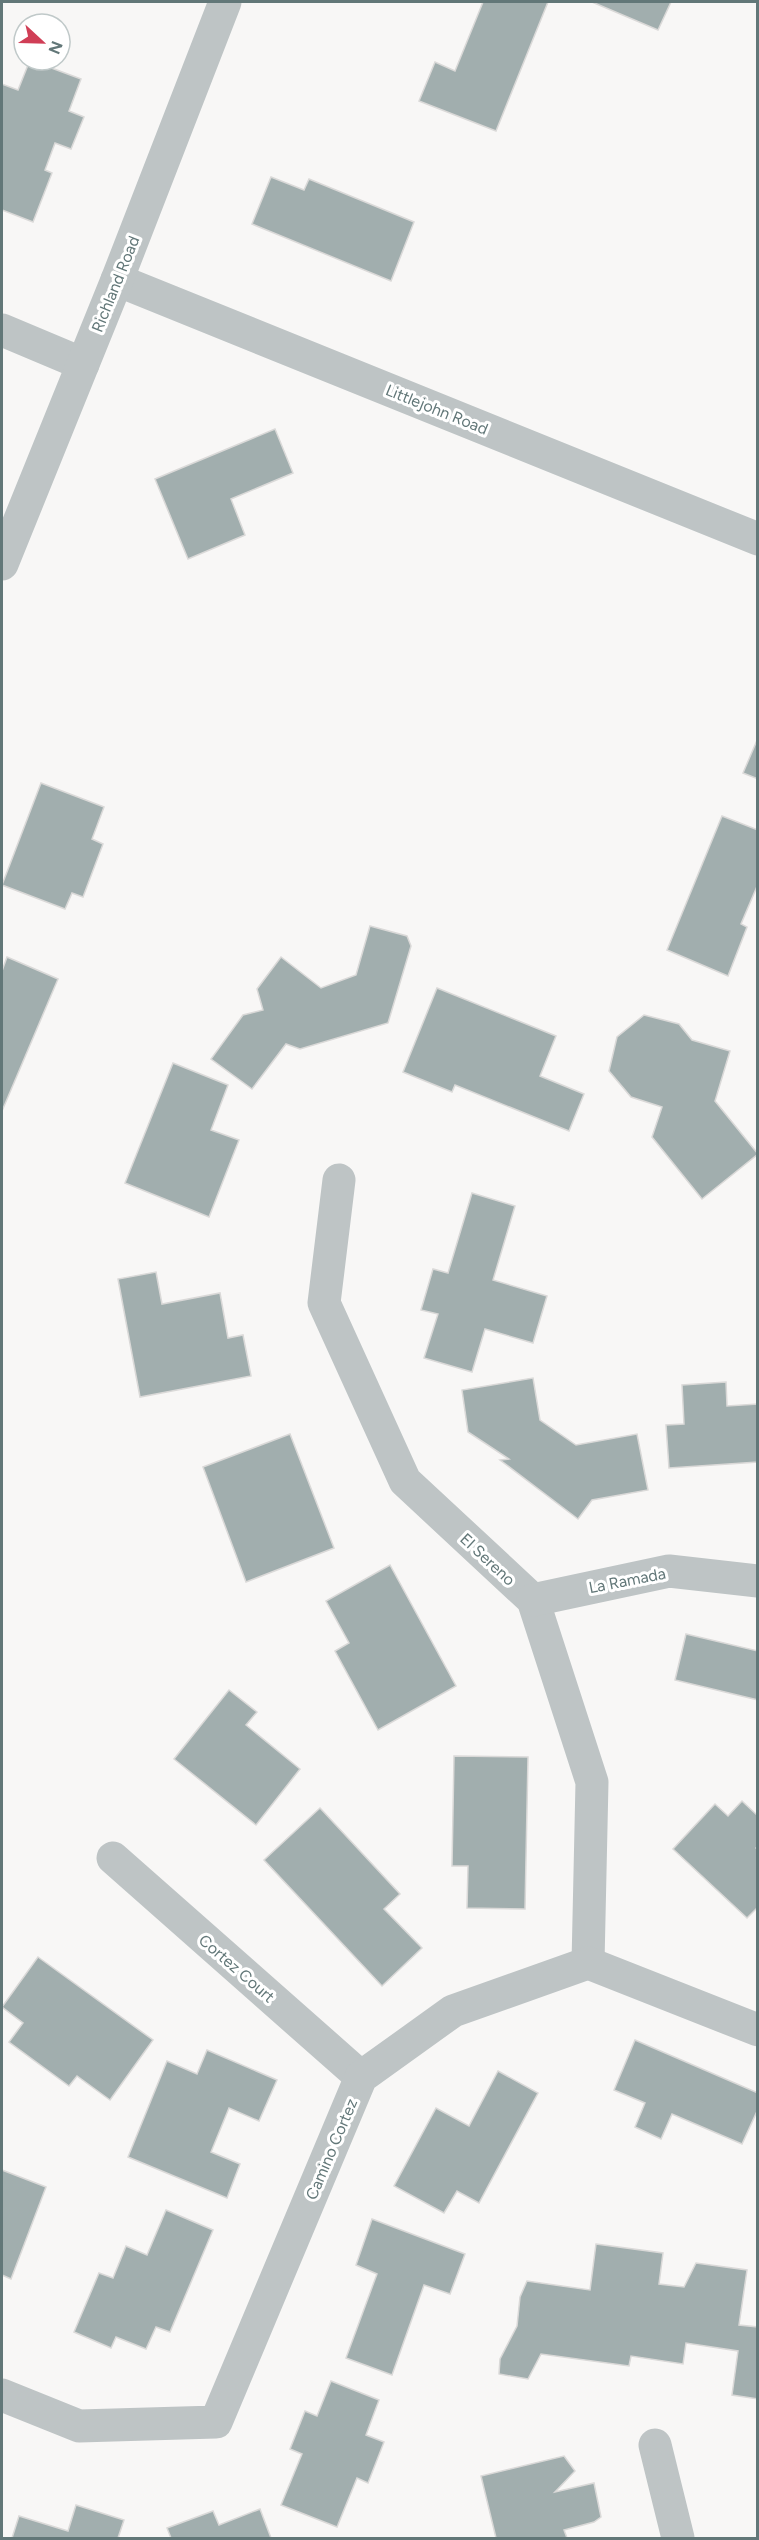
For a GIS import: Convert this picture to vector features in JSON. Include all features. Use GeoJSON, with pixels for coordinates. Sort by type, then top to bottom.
{"type":"FeatureCollection","features":[{"type":"Feature","properties":{"kind":"street","name":"Richland Road"},"geometry":{"type":"LineString","coordinates":[[2,564],[117,280],[225,2]]}},
{"type":"Feature","properties":{"kind":"street","name":"Littlejohn Road"},"geometry":{"type":"LineString","coordinates":[[117,280],[758,539]]}},
{"type":"Feature","properties":{"kind":"street"},"geometry":{"type":"LineString","coordinates":[[2,330],[83,364]]}},
{"type":"Feature","properties":{"kind":"street","name":"El Sereno"},"geometry":{"type":"LineString","coordinates":[[339,1180],[324,1304],[405,1481],[533,1600],[592,1782],[588,1964]]}},
{"type":"Feature","properties":{"kind":"street","name":"La Ramada"},"geometry":{"type":"LineString","coordinates":[[533,1600],[669,1571],[758,1581]]}},
{"type":"Feature","properties":{"kind":"street","name":"Cortez Court"},"geometry":{"type":"LineString","coordinates":[[113,1858],[361,2077]]}},
{"type":"Feature","properties":{"kind":"street"},"geometry":{"type":"LineString","coordinates":[[588,1964],[758,2030]]}},
{"type":"Feature","properties":{"kind":"street","name":"Camino Cortez"},"geometry":{"type":"LineString","coordinates":[[2,2395],[79,2426],[216,2422],[361,2077],[453,2011],[588,1964]]}},
{"type":"Feature","properties":{"kind":"street"},"geometry":{"type":"LineString","coordinates":[[655,2445],[678,2538]]}},
{"type":"Feature","properties":{"kind":"building"},"geometry":{"type":"Polygon","coordinates":[[[483,2],[548,2],[496,131],[419,101],[435,62],[455,71],[483,2]]]}},
{"type":"Feature","properties":{"kind":"building"},"geometry":{"type":"Polygon","coordinates":[[[592,2],[671,2],[658,30],[592,2]]]}},
{"type":"Feature","properties":{"kind":"building"},"geometry":{"type":"Polygon","coordinates":[[[25,72],[62,72],[81,79],[69,111],[84,117],[71,149],[55,143],[45,170],[52,173],[33,222],[2,210],[2,84],[18,90],[25,72]]]}},
{"type":"Feature","properties":{"kind":"building"},"geometry":{"type":"Polygon","coordinates":[[[271,177],[304,190],[309,179],[414,222],[391,281],[252,224],[271,177]]]}},
{"type":"Feature","properties":{"kind":"building"},"geometry":{"type":"Polygon","coordinates":[[[275,429],[293,473],[231,499],[245,535],[188,559],[155,479],[275,429]]]}},
{"type":"Feature","properties":{"kind":"building"},"geometry":{"type":"Polygon","coordinates":[[[758,738],[758,779],[743,773],[758,738]]]}},
{"type":"Feature","properties":{"kind":"building"},"geometry":{"type":"Polygon","coordinates":[[[41,783],[104,807],[92,839],[103,844],[83,897],[72,893],[65,909],[2,885],[41,783]]]}},
{"type":"Feature","properties":{"kind":"building"},"geometry":{"type":"Polygon","coordinates":[[[722,816],[758,830],[758,884],[741,924],[747,927],[728,976],[667,950],[722,816]]]}},
{"type":"Feature","properties":{"kind":"building"},"geometry":{"type":"Polygon","coordinates":[[[370,926],[407,936],[411,946],[388,1023],[300,1049],[286,1044],[252,1089],[211,1059],[243,1015],[263,1010],[257,989],[281,957],[321,988],[356,975],[370,926]]]}},
{"type":"Feature","properties":{"kind":"building"},"geometry":{"type":"Polygon","coordinates":[[[7,957],[58,979],[2,1111],[2,971],[7,957]]]}},
{"type":"Feature","properties":{"kind":"building"},"geometry":{"type":"Polygon","coordinates":[[[437,988],[556,1036],[540,1076],[584,1094],[569,1131],[455,1085],[452,1092],[403,1072],[437,988]]]}},
{"type":"Feature","properties":{"kind":"building"},"geometry":{"type":"Polygon","coordinates":[[[644,1015],[679,1024],[692,1040],[730,1051],[715,1101],[758,1154],[702,1199],[652,1137],[662,1107],[631,1097],[609,1071],[617,1037],[644,1015]]]}},
{"type":"Feature","properties":{"kind":"building"},"geometry":{"type":"Polygon","coordinates":[[[173,1063],[228,1085],[211,1130],[239,1140],[209,1217],[125,1183],[173,1063]]]}},
{"type":"Feature","properties":{"kind":"building"},"geometry":{"type":"Polygon","coordinates":[[[472,1193],[515,1206],[493,1280],[547,1296],[533,1343],[485,1329],[472,1372],[424,1358],[438,1314],[421,1310],[433,1269],[448,1273],[472,1193]]]}},
{"type":"Feature","properties":{"kind":"building"},"geometry":{"type":"Polygon","coordinates":[[[156,1272],[162,1304],[220,1293],[228,1338],[243,1335],[251,1376],[140,1397],[118,1279],[156,1272]]]}},
{"type":"Feature","properties":{"kind":"building"},"geometry":{"type":"Polygon","coordinates":[[[533,1378],[540,1420],[576,1445],[637,1434],[648,1490],[592,1500],[578,1519],[500,1460],[509,1459],[468,1432],[462,1390],[533,1378]]]}},
{"type":"Feature","properties":{"kind":"building"},"geometry":{"type":"Polygon","coordinates":[[[726,1382],[727,1406],[758,1404],[758,1462],[669,1468],[666,1425],[684,1424],[682,1385],[726,1382]]]}},
{"type":"Feature","properties":{"kind":"building"},"geometry":{"type":"Polygon","coordinates":[[[290,1434],[334,1548],[246,1582],[203,1467],[290,1434]]]}},
{"type":"Feature","properties":{"kind":"building"},"geometry":{"type":"Polygon","coordinates":[[[390,1565],[456,1686],[378,1730],[335,1651],[349,1643],[326,1601],[390,1565]]]}},
{"type":"Feature","properties":{"kind":"building"},"geometry":{"type":"Polygon","coordinates":[[[686,1634],[758,1651],[758,1700],[675,1680],[686,1634]]]}},
{"type":"Feature","properties":{"kind":"building"},"geometry":{"type":"Polygon","coordinates":[[[229,1690],[257,1712],[246,1725],[300,1769],[256,1825],[174,1759],[229,1690]]]}},
{"type":"Feature","properties":{"kind":"building"},"geometry":{"type":"Polygon","coordinates":[[[454,1756],[528,1757],[525,1909],[467,1908],[468,1866],[452,1866],[454,1756]]]}},
{"type":"Feature","properties":{"kind":"building"},"geometry":{"type":"Polygon","coordinates":[[[742,1801],[758,1816],[758,1846],[756,1848],[758,1850],[758,1907],[747,1918],[673,1849],[715,1804],[728,1816],[742,1801]]]}},
{"type":"Feature","properties":{"kind":"building"},"geometry":{"type":"Polygon","coordinates":[[[320,1808],[400,1894],[384,1909],[422,1948],[382,1986],[264,1860],[320,1808]]]}},
{"type":"Feature","properties":{"kind":"building"},"geometry":{"type":"Polygon","coordinates":[[[38,1957],[153,2040],[110,2100],[77,2076],[69,2086],[9,2042],[23,2023],[2,2007],[38,1957]]]}},
{"type":"Feature","properties":{"kind":"building"},"geometry":{"type":"Polygon","coordinates":[[[635,2040],[758,2093],[758,2109],[742,2144],[672,2114],[661,2139],[635,2127],[645,2103],[614,2090],[635,2040]]]}},
{"type":"Feature","properties":{"kind":"building"},"geometry":{"type":"Polygon","coordinates":[[[207,2050],[277,2080],[259,2121],[229,2108],[211,2152],[240,2164],[227,2198],[128,2157],[167,2061],[197,2074],[207,2050]]]}},
{"type":"Feature","properties":{"kind":"building"},"geometry":{"type":"Polygon","coordinates":[[[498,2071],[538,2093],[479,2203],[457,2191],[444,2213],[394,2186],[436,2108],[469,2126],[498,2071]]]}},
{"type":"Feature","properties":{"kind":"building"},"geometry":{"type":"Polygon","coordinates":[[[2,2170],[46,2187],[11,2279],[2,2275],[2,2170]]]}},
{"type":"Feature","properties":{"kind":"building"},"geometry":{"type":"Polygon","coordinates":[[[166,2210],[213,2230],[170,2332],[156,2327],[146,2349],[116,2337],[111,2348],[74,2332],[99,2273],[113,2278],[126,2246],[147,2255],[166,2210]]]}},
{"type":"Feature","properties":{"kind":"building"},"geometry":{"type":"Polygon","coordinates":[[[372,2219],[465,2254],[450,2294],[424,2285],[392,2375],[346,2358],[377,2274],[356,2265],[372,2219]]]}},
{"type":"Feature","properties":{"kind":"building"},"geometry":{"type":"Polygon","coordinates":[[[596,2244],[663,2253],[659,2284],[684,2287],[696,2263],[747,2270],[739,2325],[758,2327],[758,2399],[732,2395],[738,2351],[686,2343],[683,2364],[631,2356],[629,2366],[541,2354],[528,2379],[499,2374],[500,2359],[517,2326],[520,2297],[527,2281],[590,2290],[596,2244]]]}},
{"type":"Feature","properties":{"kind":"building"},"geometry":{"type":"Polygon","coordinates":[[[331,2381],[379,2400],[366,2435],[384,2442],[368,2483],[357,2478],[337,2527],[281,2505],[302,2454],[290,2449],[305,2411],[317,2416],[331,2381]]]}},
{"type":"Feature","properties":{"kind":"building"},"geometry":{"type":"Polygon","coordinates":[[[564,2456],[575,2471],[555,2492],[594,2483],[601,2517],[594,2522],[564,2530],[567,2538],[496,2538],[481,2476],[564,2456]]]}},
{"type":"Feature","properties":{"kind":"building"},"geometry":{"type":"Polygon","coordinates":[[[76,2505],[124,2520],[118,2538],[12,2538],[19,2516],[68,2531],[76,2505]]]}},
{"type":"Feature","properties":{"kind":"building"},"geometry":{"type":"Polygon","coordinates":[[[260,2509],[271,2538],[171,2538],[167,2528],[213,2511],[219,2525],[260,2509]]]}}]}
